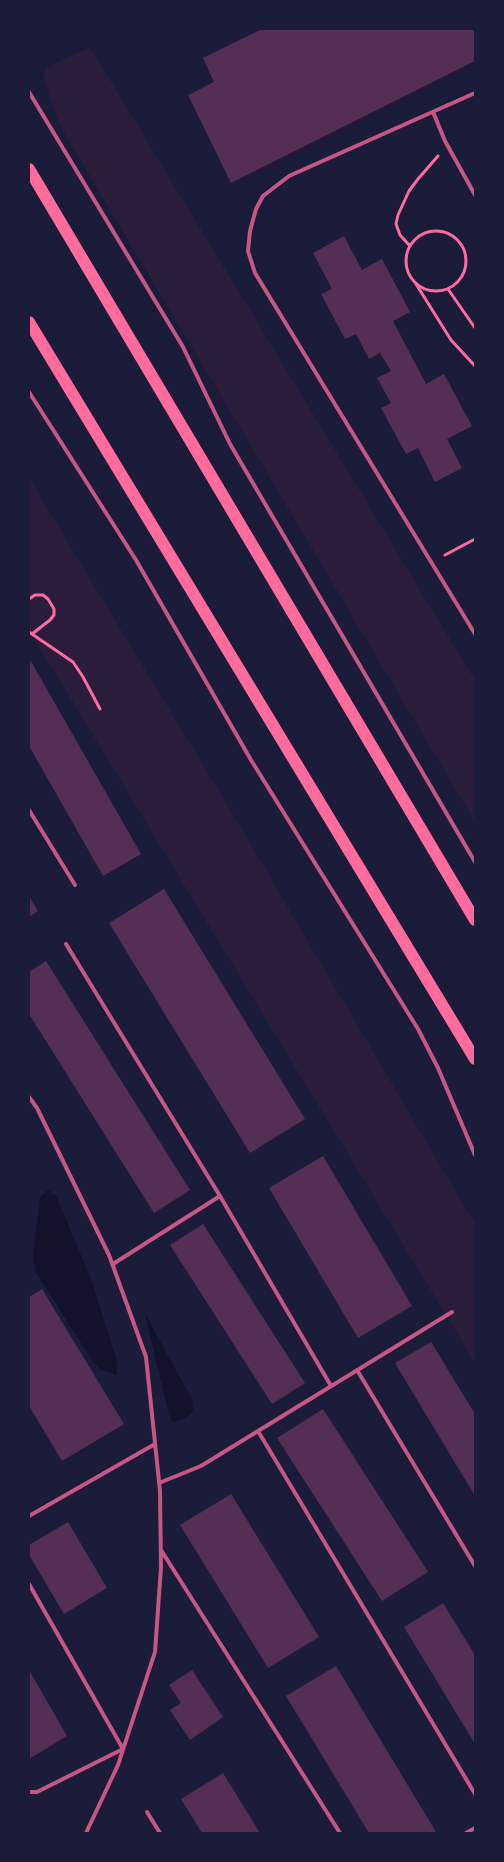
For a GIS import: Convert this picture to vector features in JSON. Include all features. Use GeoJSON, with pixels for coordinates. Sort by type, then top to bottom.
{"type":"FeatureCollection","features":[{"type":"Feature","properties":{"kind":"main road"},"geometry":{"type":"LineString","coordinates":[[29,170],[475,920]]}},
{"type":"Feature","properties":{"kind":"main road"},"geometry":{"type":"LineString","coordinates":[[29,322],[475,1059]]}},
{"type":"Feature","properties":{"kind":"lane"},"geometry":{"type":"LineString","coordinates":[[29,92],[182,347],[230,444],[475,862]]}},
{"type":"Feature","properties":{"kind":"lane"},"geometry":{"type":"LineString","coordinates":[[475,93],[288,176],[263,196],[256,209],[250,230],[248,251],[255,273],[475,634]]}},
{"type":"Feature","properties":{"kind":"lane"},"geometry":{"type":"LineString","coordinates":[[433,112],[448,148],[475,195]]}},
{"type":"Feature","properties":{"kind":"lane"},"geometry":{"type":"LineString","coordinates":[[29,392],[136,560],[251,760],[418,1029],[438,1068],[475,1154]]}},
{"type":"Feature","properties":{"kind":"lane"},"geometry":{"type":"LineString","coordinates":[[29,810],[75,885]]}},
{"type":"Feature","properties":{"kind":"lane"},"geometry":{"type":"LineString","coordinates":[[66,944],[220,1196],[331,1386]]}},
{"type":"Feature","properties":{"kind":"lane"},"geometry":{"type":"LineString","coordinates":[[29,1097],[37,1108],[113,1264],[146,1358],[159,1483],[161,1567],[155,1652],[118,1764],[86,1833]]}},
{"type":"Feature","properties":{"kind":"lane"},"geometry":{"type":"LineString","coordinates":[[113,1264],[220,1196]]}},
{"type":"Feature","properties":{"kind":"lane"},"geometry":{"type":"LineString","coordinates":[[159,1483],[201,1466],[452,1312]]}},
{"type":"Feature","properties":{"kind":"lane"},"geometry":{"type":"LineString","coordinates":[[357,1370],[475,1566]]}},
{"type":"Feature","properties":{"kind":"lane"},"geometry":{"type":"LineString","coordinates":[[258,1431],[475,1794]]}},
{"type":"Feature","properties":{"kind":"lane"},"geometry":{"type":"LineString","coordinates":[[29,1516],[155,1444]]}},
{"type":"Feature","properties":{"kind":"lane"},"geometry":{"type":"LineString","coordinates":[[161,1549],[340,1833]]}},
{"type":"Feature","properties":{"kind":"lane"},"geometry":{"type":"LineString","coordinates":[[29,1584],[123,1750]]}},
{"type":"Feature","properties":{"kind":"lane"},"geometry":{"type":"LineString","coordinates":[[29,1792],[37,1792],[123,1750]]}},
{"type":"Feature","properties":{"kind":"lane"},"geometry":{"type":"LineString","coordinates":[[147,1812],[160,1833]]}},
{"type":"Feature","properties":{"kind":"lane"},"geometry":{"type":"LineString","coordinates":[[466,1833],[475,1828]]}},
{"type":"Feature","properties":{"kind":"path"},"geometry":{"type":"LineString","coordinates":[[410,246],[400,235],[396,224],[398,215],[409,191],[437,157],[448,148]]}},
{"type":"Feature","properties":{"kind":"path"},"geometry":{"type":"LineString","coordinates":[[414,281],[420,287],[438,291],[448,289],[456,284],[463,275],[466,265],[463,250],[455,238],[446,233],[435,231],[425,233],[416,238],[410,246],[406,264],[408,273],[451,340],[475,366]]}},
{"type":"Feature","properties":{"kind":"path"},"geometry":{"type":"LineString","coordinates":[[448,289],[475,328]]}},
{"type":"Feature","properties":{"kind":"path"},"geometry":{"type":"LineString","coordinates":[[432,563],[475,538]]}},
{"type":"Feature","properties":{"kind":"path"},"geometry":{"type":"LineString","coordinates":[[29,599],[35,595],[43,595],[54,609],[54,616],[30,633],[73,662],[100,709]]}},
{"type":"Feature","properties":{"kind":"shaded area"},"geometry":{"type":"Polygon","coordinates":[[[90,47],[475,680],[475,822],[59,124],[43,77],[46,70],[55,63],[90,47]]]}},
{"type":"Feature","properties":{"kind":"shaded area"},"geometry":{"type":"Polygon","coordinates":[[[29,478],[231,811],[475,1224],[475,1363],[29,630],[29,478]]]}},
{"type":"Feature","properties":{"kind":"shaded area"},"geometry":{"type":"Polygon","coordinates":[[[48,1190],[56,1196],[91,1279],[118,1364],[116,1375],[101,1370],[94,1363],[35,1271],[33,1255],[40,1197],[48,1190]]]}},
{"type":"Feature","properties":{"kind":"shaded area"},"geometry":{"type":"Polygon","coordinates":[[[145,1314],[192,1399],[193,1411],[186,1418],[173,1422],[169,1415],[145,1314]]]}},
{"type":"Feature","properties":{"kind":"building"},"geometry":{"type":"Polygon","coordinates":[[[262,29],[475,29],[475,61],[231,183],[188,95],[214,82],[203,58],[262,29]]]}},
{"type":"Feature","properties":{"kind":"building"},"geometry":{"type":"Polygon","coordinates":[[[344,236],[362,270],[382,259],[410,312],[393,321],[426,384],[444,374],[472,426],[447,439],[462,468],[435,482],[418,448],[406,454],[381,408],[391,403],[377,378],[391,371],[380,353],[369,359],[356,334],[345,339],[321,294],[332,289],[313,253],[344,236]]]}},
{"type":"Feature","properties":{"kind":"building"},"geometry":{"type":"Polygon","coordinates":[[[29,658],[141,854],[103,876],[29,746],[29,658]]]}},
{"type":"Feature","properties":{"kind":"building"},"geometry":{"type":"Polygon","coordinates":[[[164,889],[305,1119],[250,1153],[109,923],[164,889]]]}},
{"type":"Feature","properties":{"kind":"building"},"geometry":{"type":"Polygon","coordinates":[[[29,896],[38,911],[29,917],[29,896]]]}},
{"type":"Feature","properties":{"kind":"building"},"geometry":{"type":"Polygon","coordinates":[[[46,961],[190,1190],[154,1213],[29,1014],[29,972],[46,961]]]}},
{"type":"Feature","properties":{"kind":"building"},"geometry":{"type":"Polygon","coordinates":[[[323,1156],[412,1306],[358,1338],[269,1188],[323,1156]]]}},
{"type":"Feature","properties":{"kind":"building"},"geometry":{"type":"Polygon","coordinates":[[[203,1224],[305,1383],[272,1404],[170,1245],[203,1224]]]}},
{"type":"Feature","properties":{"kind":"building"},"geometry":{"type":"Polygon","coordinates":[[[42,1289],[124,1424],[62,1461],[29,1406],[29,1297],[42,1289]]]}},
{"type":"Feature","properties":{"kind":"building"},"geometry":{"type":"Polygon","coordinates":[[[431,1342],[475,1414],[475,1496],[395,1363],[431,1342]]]}},
{"type":"Feature","properties":{"kind":"building"},"geometry":{"type":"Polygon","coordinates":[[[323,1409],[428,1572],[382,1601],[277,1438],[323,1409]]]}},
{"type":"Feature","properties":{"kind":"building"},"geometry":{"type":"Polygon","coordinates":[[[231,1494],[319,1637],[268,1668],[180,1525],[231,1494]]]}},
{"type":"Feature","properties":{"kind":"building"},"geometry":{"type":"Polygon","coordinates":[[[68,1522],[107,1588],[64,1614],[29,1555],[29,1545],[68,1522]]]}},
{"type":"Feature","properties":{"kind":"building"},"geometry":{"type":"Polygon","coordinates":[[[443,1603],[475,1655],[475,1744],[404,1627],[443,1603]]]}},
{"type":"Feature","properties":{"kind":"building"},"geometry":{"type":"Polygon","coordinates":[[[336,1666],[436,1832],[369,1833],[286,1696],[336,1666]]]}},
{"type":"Feature","properties":{"kind":"building"},"geometry":{"type":"Polygon","coordinates":[[[29,1670],[67,1736],[29,1759],[29,1670]]]}},
{"type":"Feature","properties":{"kind":"building"},"geometry":{"type":"Polygon","coordinates":[[[192,1670],[223,1717],[190,1740],[170,1710],[181,1703],[169,1685],[192,1670]]]}},
{"type":"Feature","properties":{"kind":"building"},"geometry":{"type":"Polygon","coordinates":[[[223,1773],[260,1833],[202,1833],[181,1799],[223,1773]]]}}]}
